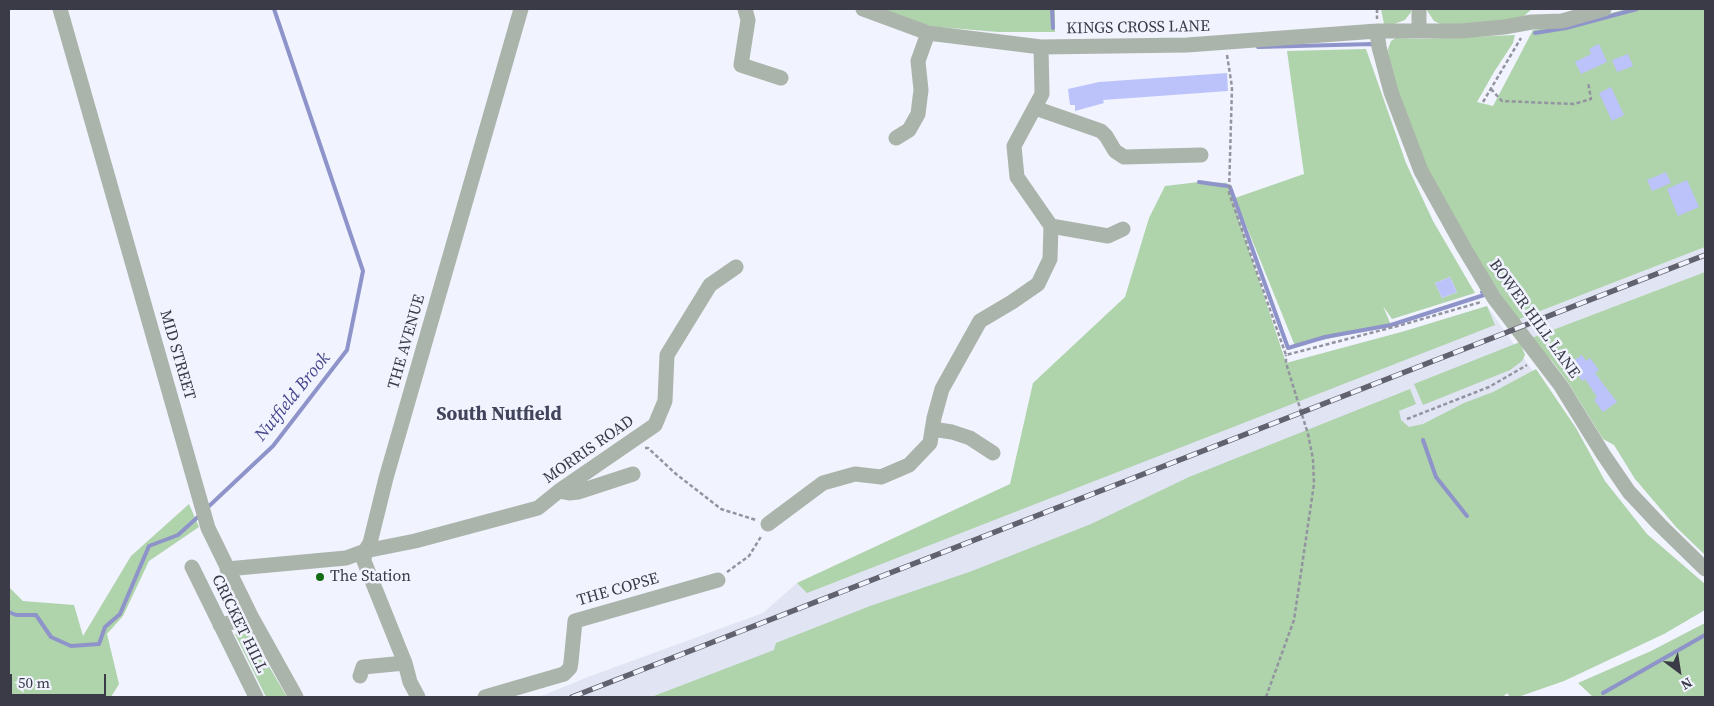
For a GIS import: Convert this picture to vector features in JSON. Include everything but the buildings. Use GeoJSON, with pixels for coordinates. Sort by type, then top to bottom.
{"type":"FeatureCollection","features":[{"type":"Feature","properties":{"kind":"street","name":"MID STREET"},"geometry":{"type":"LineString","coordinates":[[60,9],[208,528],[252,618],[296,697]]}},
{"type":"Feature","properties":{"kind":"street","name":"THE AVENUE"},"geometry":{"type":"LineString","coordinates":[[365,551],[370,544],[386,478],[521,9]]}},
{"type":"Feature","properties":{"kind":"street"},"geometry":{"type":"LineString","coordinates":[[745,9],[748,20],[741,65],[781,78]]}},
{"type":"Feature","properties":{"kind":"street","name":"KINGS CROSS LANE"},"geometry":{"type":"LineString","coordinates":[[863,9],[928,33],[1041,47],[1226,43],[1377,31],[1461,30],[1504,27],[1532,22],[1562,21],[1604,9]]}},
{"type":"Feature","properties":{"kind":"street"},"geometry":{"type":"LineString","coordinates":[[1419,9],[1419,30]]}},
{"type":"Feature","properties":{"kind":"street"},"geometry":{"type":"LineString","coordinates":[[1532,22],[1540,9]]}},
{"type":"Feature","properties":{"kind":"street","name":"BOWER HILL LANE"},"geometry":{"type":"LineString","coordinates":[[1377,31],[1379,47],[1391,92],[1421,171],[1494,298],[1562,386],[1603,454],[1629,492],[1705,569]]}},
{"type":"Feature","properties":{"kind":"street"},"geometry":{"type":"LineString","coordinates":[[896,138],[909,130],[918,114],[921,90],[918,61],[928,33]]}},
{"type":"Feature","properties":{"kind":"street"},"geometry":{"type":"LineString","coordinates":[[768,524],[823,483],[855,474],[882,477],[909,466],[930,444],[942,389],[980,321],[1038,284],[1050,259],[1051,226],[1017,177],[1014,146],[1042,94],[1041,47]]}},
{"type":"Feature","properties":{"kind":"street"},"geometry":{"type":"LineString","coordinates":[[1035,108],[1101,131],[1115,151],[1124,157],[1201,155]]}},
{"type":"Feature","properties":{"kind":"street"},"geometry":{"type":"LineString","coordinates":[[1051,226],[1108,236],[1123,229]]}},
{"type":"Feature","properties":{"kind":"street","name":"MORRIS ROAD"},"geometry":{"type":"LineString","coordinates":[[365,551],[415,541],[538,508],[656,425],[665,401],[667,355],[710,285],[736,267]]}},
{"type":"Feature","properties":{"kind":"street"},"geometry":{"type":"LineString","coordinates":[[932,429],[952,432],[970,438],[993,453]]}},
{"type":"Feature","properties":{"kind":"street"},"geometry":{"type":"LineString","coordinates":[[559,492],[578,492],[633,474]]}},
{"type":"Feature","properties":{"kind":"street"},"geometry":{"type":"LineString","coordinates":[[227,569],[346,558],[365,551],[364,561],[405,663],[410,682],[418,697]]}},
{"type":"Feature","properties":{"kind":"street","name":"CRICKET HILL"},"geometry":{"type":"LineString","coordinates":[[192,567],[256,697]]}},
{"type":"Feature","properties":{"kind":"street","name":"THE COPSE"},"geometry":{"type":"LineString","coordinates":[[485,697],[564,674],[570,668],[575,621],[718,580]]}},
{"type":"Feature","properties":{"kind":"street"},"geometry":{"type":"LineString","coordinates":[[220,625],[252,618]]}},
{"type":"Feature","properties":{"kind":"street"},"geometry":{"type":"LineString","coordinates":[[360,676],[363,667],[405,663]]}},
{"type":"Feature","properties":{"kind":"path"},"geometry":{"type":"LineString","coordinates":[[1483,102],[1532,22]]}},
{"type":"Feature","properties":{"kind":"path"},"geometry":{"type":"LineString","coordinates":[[1226,43],[1232,87],[1229,193],[1286,355],[1286,363],[1308,434],[1313,459],[1314,484],[1294,620],[1266,697]]}},
{"type":"Feature","properties":{"kind":"path"},"geometry":{"type":"LineString","coordinates":[[1491,89],[1502,101],[1574,104],[1591,99],[1588,82]]}},
{"type":"Feature","properties":{"kind":"path"},"geometry":{"type":"LineString","coordinates":[[1286,355],[1405,324],[1494,298]]}},
{"type":"Feature","properties":{"kind":"path"},"geometry":{"type":"LineString","coordinates":[[1407,419],[1489,387],[1528,364],[1537,355]]}},
{"type":"Feature","properties":{"kind":"path"},"geometry":{"type":"LineString","coordinates":[[627,445],[648,448],[676,474],[721,509],[768,524],[750,556],[718,580]]}},
{"type":"Feature","properties":{"kind":"shaded area"},"geometry":{"type":"Polygon","coordinates":[[[1705,247],[1705,272],[1529,339],[1517,320],[1705,247]]]}},
{"type":"Feature","properties":{"kind":"shaded area"},"geometry":{"type":"Polygon","coordinates":[[[1487,306],[1533,371],[1493,392],[1423,424],[775,650],[651,697],[539,697],[588,677],[763,613],[797,583],[1405,331],[1487,306]]]}},
{"type":"Feature","properties":{"kind":"green space"},"geometry":{"type":"Polygon","coordinates":[[[883,9],[1055,9],[1055,32],[998,32],[938,27],[926,25],[883,9]]]}},
{"type":"Feature","properties":{"kind":"green space"},"geometry":{"type":"Polygon","coordinates":[[[1381,9],[1411,9],[1411,12],[1405,20],[1394,24],[1384,24],[1381,9]]]}},
{"type":"Feature","properties":{"kind":"green space"},"geometry":{"type":"Polygon","coordinates":[[[1426,9],[1532,9],[1524,16],[1501,21],[1445,26],[1434,21],[1426,9]]]}},
{"type":"Feature","properties":{"kind":"green space"},"geometry":{"type":"Polygon","coordinates":[[[1627,9],[1705,9],[1705,247],[1517,320],[1484,269],[1432,178],[1408,126],[1389,61],[1388,49],[1391,41],[1396,38],[1421,39],[1515,35],[1513,43],[1477,102],[1493,106],[1533,30],[1558,26],[1627,9]]]}},
{"type":"Feature","properties":{"kind":"green space"},"geometry":{"type":"Polygon","coordinates":[[[1366,49],[1406,163],[1433,221],[1475,293],[1392,319],[1383,306],[1391,325],[1295,346],[1235,198],[1304,174],[1287,51],[1366,49]],[[1450,277],[1435,283],[1442,298],[1457,292],[1450,277]]]}},
{"type":"Feature","properties":{"kind":"green space"},"geometry":{"type":"Polygon","coordinates":[[[1199,182],[1227,183],[1286,363],[1405,331],[1487,306],[1495,325],[807,593],[797,583],[1010,484],[1033,383],[1125,297],[1149,218],[1165,186],[1199,182]]]}},
{"type":"Feature","properties":{"kind":"green space"},"geometry":{"type":"Polygon","coordinates":[[[1705,272],[1705,555],[1677,528],[1635,479],[1614,445],[1603,439],[1567,381],[1552,361],[1529,339],[1705,272]]]}},
{"type":"Feature","properties":{"kind":"green space"},"geometry":{"type":"Polygon","coordinates":[[[1520,342],[1525,355],[1522,361],[1510,370],[1423,405],[1414,384],[1520,342]]]}},
{"type":"Feature","properties":{"kind":"green space"},"geometry":{"type":"Polygon","coordinates":[[[1536,369],[1576,428],[1605,481],[1647,534],[1705,584],[1705,610],[1664,634],[1564,681],[1518,697],[1510,697],[1507,693],[1503,697],[651,697],[774,650],[776,643],[870,606],[972,571],[1091,524],[1189,477],[1410,389],[1416,404],[1399,411],[1401,420],[1409,427],[1423,424],[1464,403],[1493,392],[1536,369]]]}},
{"type":"Feature","properties":{"kind":"green space"},"geometry":{"type":"Polygon","coordinates":[[[189,504],[199,527],[149,561],[123,616],[107,634],[119,684],[111,697],[9,697],[9,587],[23,601],[74,605],[83,636],[131,556],[189,504]]]}},
{"type":"Feature","properties":{"kind":"green space"},"geometry":{"type":"Polygon","coordinates":[[[1705,623],[1705,697],[1593,697],[1578,683],[1651,651],[1705,623]]]}},
{"type":"Feature","properties":{"kind":"green space"},"geometry":{"type":"Polygon","coordinates":[[[247,628],[287,697],[266,697],[235,634],[247,628]]]}},
{"type":"Feature","properties":{"kind":"waterway","name":"Nutfield Brook"},"geometry":{"type":"LineString","coordinates":[[207,508],[273,446],[347,350],[363,271],[274,9]]}},
{"type":"Feature","properties":{"kind":"waterway"},"geometry":{"type":"LineString","coordinates":[[1052,9],[1053,28]]}},
{"type":"Feature","properties":{"kind":"waterway"},"geometry":{"type":"LineString","coordinates":[[1535,33],[1566,28],[1637,9]]}},
{"type":"Feature","properties":{"kind":"waterway"},"geometry":{"type":"LineString","coordinates":[[1258,47],[1373,44],[1374,47]]}},
{"type":"Feature","properties":{"kind":"waterway"},"geometry":{"type":"LineString","coordinates":[[1199,182],[1227,186]]}},
{"type":"Feature","properties":{"kind":"waterway"},"geometry":{"type":"LineString","coordinates":[[1230,187],[1288,348],[1325,337],[1391,325],[1484,295],[1482,292]]}},
{"type":"Feature","properties":{"kind":"waterway"},"geometry":{"type":"LineString","coordinates":[[1423,440],[1436,477],[1467,516]]}},
{"type":"Feature","properties":{"kind":"waterway","name":"Nutfield Brook"},"geometry":{"type":"LineString","coordinates":[[9,612],[16,615],[36,615],[51,637],[71,646],[99,644],[105,627],[120,614],[149,546],[178,535],[200,515]]}},
{"type":"Feature","properties":{"kind":"waterway"},"geometry":{"type":"LineString","coordinates":[[1603,693],[1705,635]]}},
{"type":"Feature","properties":{"kind":"railway"},"geometry":{"type":"LineString","coordinates":[[572,697],[1705,255]]}},
{"type":"Feature","properties":{"kind":"place","name":"The Station"},"geometry":{"type":"Point","coordinates":[320,577]}},
{"type":"Feature","properties":{"kind":"district","name":"South Nutfield"},"geometry":{"type":"Point","coordinates":[499,415]}}]}
